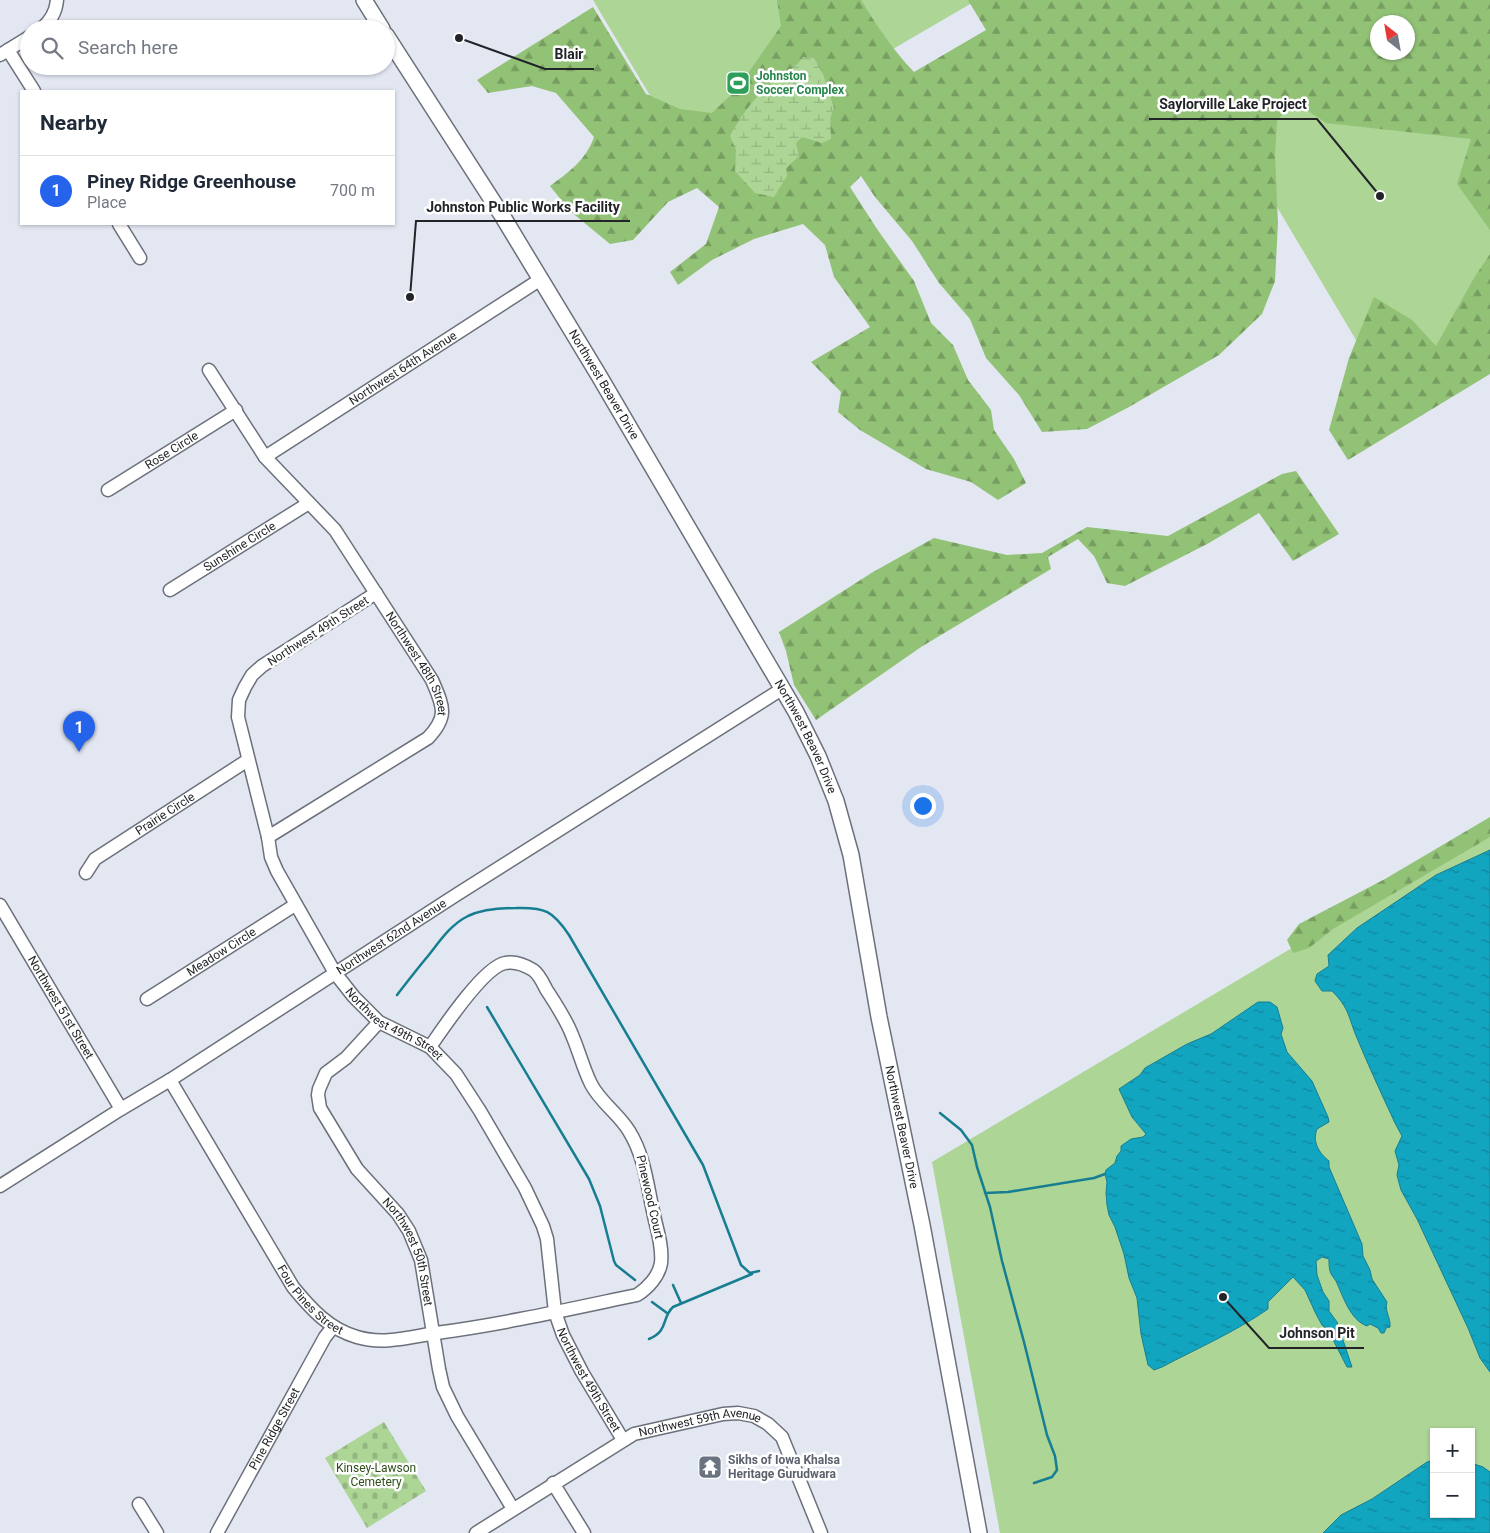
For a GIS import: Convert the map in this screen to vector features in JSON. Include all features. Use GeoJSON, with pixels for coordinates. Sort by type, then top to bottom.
{"type":"FeatureCollection","features":[{"type":"Feature","properties":{"kind":"main road"},"geometry":{"type":"LineString","coordinates":[[364,0],[376,20]]}},
{"type":"Feature","properties":{"kind":"main road","name":"Northwest Beaver Drive"},"geometry":{"type":"LineString","coordinates":[[395,49],[457,144],[603,381],[782,689],[818,756],[836,801],[851,855],[879,1017],[922,1225],[979,1533]]}},
{"type":"Feature","properties":{"kind":"street"},"geometry":{"type":"LineString","coordinates":[[50,20],[55,12],[57,0]]}},
{"type":"Feature","properties":{"kind":"street"},"geometry":{"type":"LineString","coordinates":[[20,43],[4,53],[20,73]]}},
{"type":"Feature","properties":{"kind":"street"},"geometry":{"type":"LineString","coordinates":[[21,75],[33,90]]}},
{"type":"Feature","properties":{"kind":"street"},"geometry":{"type":"LineString","coordinates":[[120,225],[140,258]]}},
{"type":"Feature","properties":{"kind":"street","name":"Northwest 64th Avenue"},"geometry":{"type":"LineString","coordinates":[[265,457],[541,279]]}},
{"type":"Feature","properties":{"kind":"street","name":"Northwest 48th Street"},"geometry":{"type":"LineString","coordinates":[[209,370],[265,457],[335,530],[432,680],[440,698],[443,715],[438,728],[428,738],[268,837]]}},
{"type":"Feature","properties":{"kind":"street","name":"Rose Circle"},"geometry":{"type":"LineString","coordinates":[[108,490],[236,410]]}},
{"type":"Feature","properties":{"kind":"street","name":"Sunshine Circle"},"geometry":{"type":"LineString","coordinates":[[170,590],[310,503]]}},
{"type":"Feature","properties":{"kind":"street","name":"Northwest 49th Street"},"geometry":{"type":"LineString","coordinates":[[376,593],[262,666],[252,675],[239,700],[238,716],[268,837],[271,857],[277,871],[335,973],[354,997],[379,1022],[430,1046],[456,1074],[480,1111],[536,1209],[547,1239],[555,1312],[563,1335],[582,1372],[622,1440]]}},
{"type":"Feature","properties":{"kind":"street","name":"Northwest 62nd Avenue"},"geometry":{"type":"LineString","coordinates":[[0,1186],[170,1080],[782,689]]}},
{"type":"Feature","properties":{"kind":"street","name":"Prairie Circle"},"geometry":{"type":"LineString","coordinates":[[86,873],[95,859],[248,760]]}},
{"type":"Feature","properties":{"kind":"street","name":"Northwest 51st Street"},"geometry":{"type":"LineString","coordinates":[[0,905],[121,1109]]}},
{"type":"Feature","properties":{"kind":"street","name":"Meadow Circle"},"geometry":{"type":"LineString","coordinates":[[148,999],[296,905]]}},
{"type":"Feature","properties":{"kind":"street","name":"Pinewood Court"},"geometry":{"type":"LineString","coordinates":[[430,1046],[482,977],[494,967],[504,963],[516,962],[535,971],[556,1003],[572,1034],[581,1064],[592,1087],[628,1129],[638,1146],[644,1165],[661,1245],[661,1264],[654,1280],[647,1289],[637,1295],[555,1312]]}},
{"type":"Feature","properties":{"kind":"street","name":"Northwest 50th Street"},"geometry":{"type":"LineString","coordinates":[[379,1022],[346,1058],[326,1073],[320,1083],[319,1101],[323,1113],[357,1169],[398,1214],[409,1231],[421,1260],[441,1379],[449,1401],[513,1509]]}},
{"type":"Feature","properties":{"kind":"street","name":"Four Pines Street"},"geometry":{"type":"LineString","coordinates":[[170,1080],[293,1286],[312,1310],[333,1327],[357,1337],[382,1341],[497,1324],[555,1312]]}},
{"type":"Feature","properties":{"kind":"street","name":"Pine Ridge Street"},"geometry":{"type":"LineString","coordinates":[[217,1533],[325,1337],[333,1327]]}},
{"type":"Feature","properties":{"kind":"street","name":"Northwest 59th Avenue"},"geometry":{"type":"LineString","coordinates":[[476,1533],[622,1440],[639,1432],[722,1414],[738,1413],[754,1416],[768,1424],[782,1437],[821,1533]]}},
{"type":"Feature","properties":{"kind":"street"},"geometry":{"type":"LineString","coordinates":[[554,1483],[584,1533]]}},
{"type":"Feature","properties":{"kind":"street"},"geometry":{"type":"LineString","coordinates":[[140,1504],[157,1533]]}},
{"type":"Feature","properties":{"kind":"green space","name":"Johnston Soccer Complex"},"geometry":{"type":"Polygon","coordinates":[[[593,0],[977,0],[692,166],[593,0]]]}},
{"type":"Feature","properties":{"kind":"green space"},"geometry":{"type":"Polygon","coordinates":[[[777,0],[861,0],[886,38],[914,72],[986,30],[968,0],[1490,0],[1490,230],[1457,184],[1471,139],[1326,123],[1293,101],[1277,121],[1275,156],[1278,223],[1275,281],[1262,314],[1219,355],[1129,407],[1087,429],[1042,432],[1019,395],[986,358],[970,319],[939,283],[912,241],[875,197],[861,176],[850,187],[914,281],[931,323],[953,345],[968,380],[991,410],[994,430],[1014,459],[1026,483],[998,500],[971,482],[926,469],[860,430],[838,412],[841,392],[811,362],[870,327],[834,277],[825,245],[803,224],[754,239],[712,260],[678,285],[670,272],[706,244],[719,207],[697,188],[668,202],[633,240],[610,244],[570,211],[550,186],[582,159],[594,137],[556,93],[532,86],[488,93],[477,80],[593,7],[646,94],[680,109],[712,113],[737,89],[781,26],[777,0]]]}},
{"type":"Feature","properties":{"kind":"green space"},"geometry":{"type":"Polygon","coordinates":[[[1154,0],[1490,0],[1490,367],[1403,419],[1154,0]]]}},
{"type":"Feature","properties":{"kind":"green space"},"geometry":{"type":"Polygon","coordinates":[[[803,57],[814,58],[823,74],[834,108],[830,120],[831,139],[822,143],[802,137],[796,143],[799,156],[786,168],[787,176],[774,197],[755,193],[735,171],[736,150],[730,136],[743,114],[755,99],[773,81],[793,68],[803,57]]]}},
{"type":"Feature","properties":{"kind":"green space"},"geometry":{"type":"Polygon","coordinates":[[[1490,254],[1490,374],[1348,460],[1329,430],[1349,358],[1374,297],[1412,320],[1436,346],[1474,278],[1490,254]]]}},
{"type":"Feature","properties":{"kind":"green space"},"geometry":{"type":"Polygon","coordinates":[[[1296,471],[1339,534],[1293,561],[1259,513],[1209,543],[1125,586],[1107,583],[1094,556],[1078,539],[1048,557],[1051,569],[921,647],[816,720],[794,685],[786,651],[779,632],[873,572],[934,538],[1007,555],[1042,553],[1087,527],[1168,536],[1282,474],[1296,471]]]}},
{"type":"Feature","properties":{"kind":"green space"},"geometry":{"type":"Polygon","coordinates":[[[1490,817],[1490,837],[1333,929],[1309,948],[1293,953],[1287,940],[1299,924],[1385,879],[1490,817]]]}},
{"type":"Feature","properties":{"kind":"green space"},"geometry":{"type":"Polygon","coordinates":[[[1490,830],[1490,1533],[1000,1533],[932,1162],[1490,830]]]}},
{"type":"Feature","properties":{"kind":"green space","name":"Kinsey-Lawson Cemetery"},"geometry":{"type":"Polygon","coordinates":[[[384,1422],[426,1491],[367,1528],[325,1458],[384,1422]]]}},
{"type":"Feature","properties":{"kind":"water"},"geometry":{"type":"Polygon","coordinates":[[[1490,850],[1490,1372],[1480,1358],[1417,1219],[1401,1190],[1397,1175],[1399,1165],[1395,1151],[1402,1136],[1371,1070],[1348,1013],[1332,991],[1322,991],[1315,981],[1317,974],[1329,966],[1328,955],[1357,928],[1436,875],[1490,850]]]}},
{"type":"Feature","properties":{"kind":"water"},"geometry":{"type":"Polygon","coordinates":[[[1258,1002],[1270,1002],[1277,1007],[1283,1028],[1281,1034],[1287,1052],[1312,1081],[1328,1117],[1329,1122],[1317,1129],[1316,1143],[1319,1151],[1329,1161],[1329,1167],[1362,1244],[1363,1256],[1372,1279],[1387,1302],[1386,1308],[1390,1327],[1386,1328],[1384,1333],[1381,1333],[1378,1328],[1370,1324],[1367,1326],[1356,1319],[1331,1274],[1329,1259],[1322,1257],[1316,1261],[1317,1275],[1323,1292],[1329,1301],[1329,1311],[1337,1322],[1352,1367],[1347,1367],[1328,1330],[1322,1325],[1316,1314],[1305,1290],[1293,1277],[1268,1302],[1268,1309],[1229,1332],[1154,1370],[1148,1365],[1141,1334],[1137,1298],[1107,1205],[1106,1170],[1115,1163],[1121,1151],[1121,1146],[1131,1139],[1143,1137],[1146,1134],[1132,1117],[1119,1089],[1140,1075],[1145,1068],[1187,1044],[1211,1034],[1258,1002]]]}},
{"type":"Feature","properties":{"kind":"water"},"geometry":{"type":"Polygon","coordinates":[[[1430,1461],[1430,1518],[1475,1518],[1475,1464],[1490,1472],[1490,1533],[1323,1533],[1341,1515],[1372,1499],[1430,1461]]]}},
{"type":"Feature","properties":{"kind":"waterway"},"geometry":{"type":"LineString","coordinates":[[397,995],[446,934],[468,916],[492,909],[504,908],[534,908],[553,916],[569,935],[703,1165],[741,1265],[750,1273],[759,1271]]}},
{"type":"Feature","properties":{"kind":"waterway"},"geometry":{"type":"LineString","coordinates":[[487,1007],[589,1179],[600,1206],[616,1265],[635,1280]]}},
{"type":"Feature","properties":{"kind":"waterway"},"geometry":{"type":"LineString","coordinates":[[940,1113],[961,1130],[972,1145],[990,1207],[1047,1435],[1055,1456],[1057,1470],[1052,1477],[1034,1483]]}},
{"type":"Feature","properties":{"kind":"waterway"},"geometry":{"type":"LineString","coordinates":[[985,1193],[1008,1192],[1094,1178],[1105,1174]]}},
{"type":"Feature","properties":{"kind":"waterway"},"geometry":{"type":"LineString","coordinates":[[649,1339],[660,1332],[669,1311],[673,1307],[752,1274]]}},
{"type":"Feature","properties":{"kind":"waterway"},"geometry":{"type":"LineString","coordinates":[[673,1285],[681,1303]]}},
{"type":"Feature","properties":{"kind":"waterway"},"geometry":{"type":"LineString","coordinates":[[652,1302],[667,1313]]}},
{"type":"Feature","properties":{"kind":"place","name":"Blair"},"geometry":{"type":"Point","coordinates":[459,38]}},
{"type":"Feature","properties":{"kind":"place","name":"Johnston Soccer Complex"},"geometry":{"type":"Point","coordinates":[738,83]}},
{"type":"Feature","properties":{"kind":"place","name":"Saylorville Lake Project"},"geometry":{"type":"Point","coordinates":[1380,196]}},
{"type":"Feature","properties":{"kind":"place","name":"Johnston Public Works Facility"},"geometry":{"type":"Point","coordinates":[410,297]}},
{"type":"Feature","properties":{"kind":"place","name":"Piney Ridge Greenhouse"},"geometry":{"type":"Point","coordinates":[79,752]}},
{"type":"Feature","properties":{"kind":"place","name":"Johnson Pit"},"geometry":{"type":"Point","coordinates":[1223,1297]}},
{"type":"Feature","properties":{"kind":"place","name":"Sikhs of Iowa Khalsa Heritage Gurudwara"},"geometry":{"type":"Point","coordinates":[710,1467]}}]}
